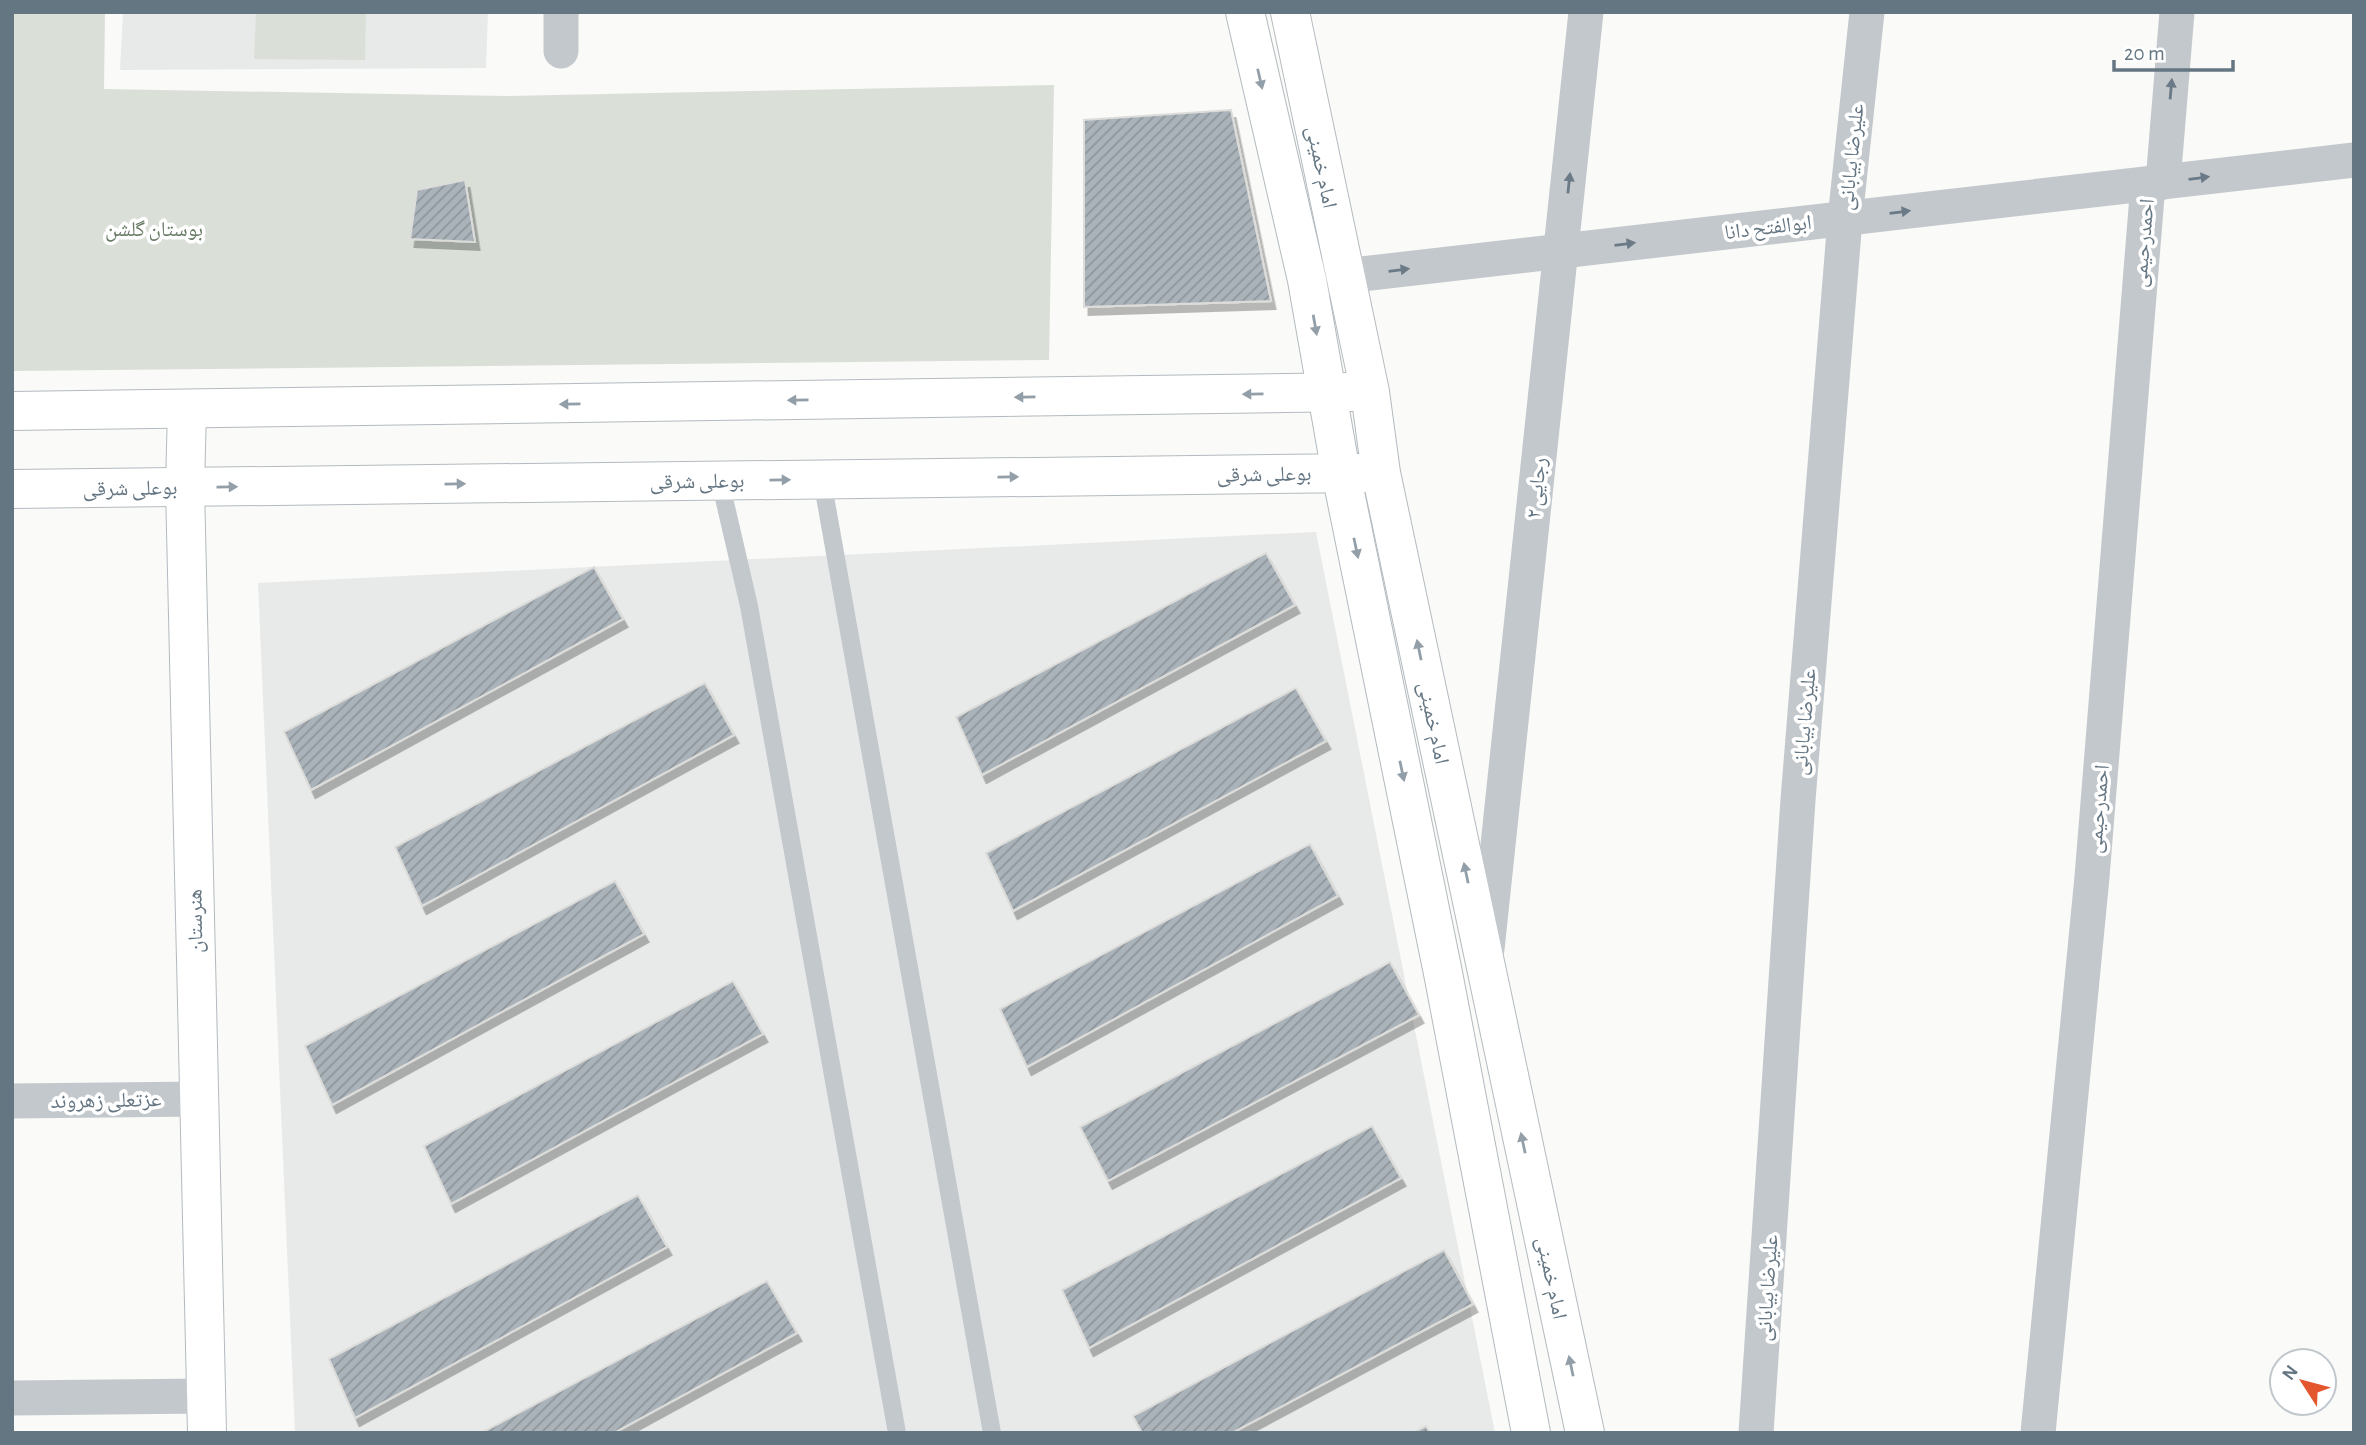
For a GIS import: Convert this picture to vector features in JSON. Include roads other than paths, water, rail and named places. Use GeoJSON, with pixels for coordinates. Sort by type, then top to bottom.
{"type":"FeatureCollection","features":[{"type":"Feature","properties":{"kind":"main road","name":"امام خمینی"},"geometry":{"type":"LineString","coordinates":[[1245,12],[1307,280],[1341,473],[1443,974],[1531,1433]]}},
{"type":"Feature","properties":{"kind":"main road","name":"امام خمینی"},"geometry":{"type":"LineString","coordinates":[[1290,12],[1370,392],[1381,473],[1585,1433]]}},
{"type":"Feature","properties":{"kind":"main road"},"geometry":{"type":"LineString","coordinates":[[12,411],[1370,392]]}},
{"type":"Feature","properties":{"kind":"main road","name":"هنرستان"},"geometry":{"type":"LineString","coordinates":[[187,409],[186,487],[207,1414]]}},
{"type":"Feature","properties":{"kind":"main road","name":"بوعلی شرقی"},"geometry":{"type":"LineString","coordinates":[[12,489],[1381,473]]}},
{"type":"Feature","properties":{"kind":"street"},"geometry":{"type":"LineString","coordinates":[[561,12],[561,51]]}},
{"type":"Feature","properties":{"kind":"street","name":"رجایی ۲"},"geometry":{"type":"LineString","coordinates":[[1485,964],[1586,12]]}},
{"type":"Feature","properties":{"kind":"street","name":"علیرضا بیابانی"},"geometry":{"type":"LineString","coordinates":[[1756,1433],[1798,800],[1845,219],[1867,12]]}},
{"type":"Feature","properties":{"kind":"street","name":"احمدرحیمی"},"geometry":{"type":"LineString","coordinates":[[2038,1433],[2156,183],[2177,12]]}},
{"type":"Feature","properties":{"kind":"street","name":"ابوالفتح دانا"},"geometry":{"type":"LineString","coordinates":[[1307,280],[2354,160]]}},
{"type":"Feature","properties":{"kind":"street","name":"عزتعلی زهروند"},"geometry":{"type":"LineString","coordinates":[[12,1101],[200,1099]]}},
{"type":"Feature","properties":{"kind":"street"},"geometry":{"type":"LineString","coordinates":[[12,1398],[207,1414]]}},
{"type":"Feature","properties":{"kind":"lane"},"geometry":{"type":"LineString","coordinates":[[822,480],[992,1433]]}},
{"type":"Feature","properties":{"kind":"lane"},"geometry":{"type":"LineString","coordinates":[[720,481],[751,620],[897,1433]]}},
{"type":"Feature","properties":{"kind":"park label","name":"بوستان گلشن"},"geometry":{"type":"Point","coordinates":[154,229]}}]}
